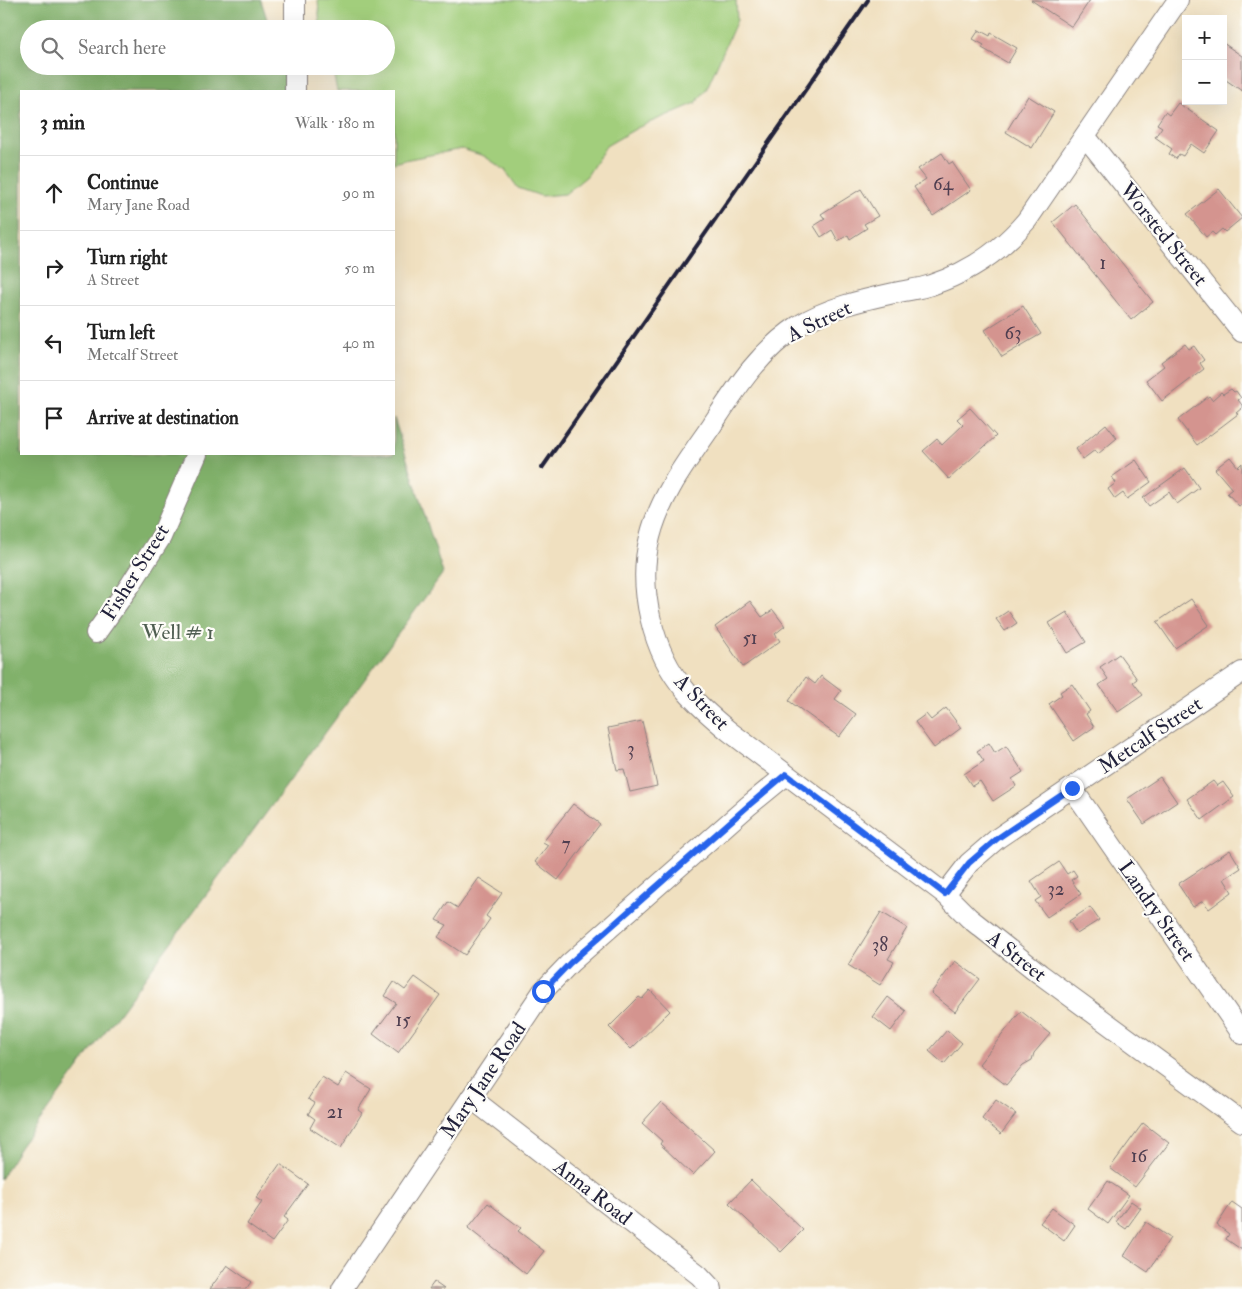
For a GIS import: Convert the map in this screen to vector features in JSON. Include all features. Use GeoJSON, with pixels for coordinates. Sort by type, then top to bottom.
{"type":"FeatureCollection","features":[{"type":"Feature","properties":{"kind":"street"},"geometry":{"type":"LineString","coordinates":[[295,0],[295,20]]}},
{"type":"Feature","properties":{"kind":"street","name":"A Street"},"geometry":{"type":"LineString","coordinates":[[1178,0],[1027,220],[1012,238],[994,254],[968,269],[931,285],[862,300],[830,311],[800,326],[772,346],[742,380],[679,473],[663,502],[650,537],[645,571],[647,604],[655,633],[668,665],[684,689],[707,713],[945,894],[969,918],[1040,974],[1242,1122]]}},
{"type":"Feature","properties":{"kind":"street"},"geometry":{"type":"LineString","coordinates":[[295,75],[295,90]]}},
{"type":"Feature","properties":{"kind":"street","name":"Worsted Street"},"geometry":{"type":"LineString","coordinates":[[1086,136],[1242,332]]}},
{"type":"Feature","properties":{"kind":"street","name":"Fisher Street"},"geometry":{"type":"LineString","coordinates":[[96,633],[162,537],[197,455]]}},
{"type":"Feature","properties":{"kind":"street","name":"Metcalf Street"},"geometry":{"type":"LineString","coordinates":[[945,894],[969,863],[998,838],[1242,672]]}},
{"type":"Feature","properties":{"kind":"street","name":"Mary Jane Road"},"geometry":{"type":"LineString","coordinates":[[342,1289],[543,991],[570,963],[786,774]]}},
{"type":"Feature","properties":{"kind":"street","name":"Landry Street"},"geometry":{"type":"LineString","coordinates":[[1072,788],[1242,1034]]}},
{"type":"Feature","properties":{"kind":"street","name":"Anna Road"},"geometry":{"type":"LineString","coordinates":[[471,1098],[699,1275],[712,1289]]}},
{"type":"Feature","properties":{"kind":"green space","name":"Well # 1"},"geometry":{"type":"Polygon","coordinates":[[[0,0],[261,0],[267,20],[20,20],[20,75],[285,75],[290,90],[20,90],[20,455],[395,455],[395,421],[443,573],[21,1146],[0,1179],[0,0]]]}},
{"type":"Feature","properties":{"kind":"green space"},"geometry":{"type":"Polygon","coordinates":[[[318,0],[736,0],[737,20],[707,88],[696,103],[637,128],[606,146],[587,176],[565,194],[541,196],[518,188],[505,170],[484,156],[462,149],[395,163],[395,90],[337,90],[334,75],[395,75],[395,20],[319,20],[318,0]]]}},
{"type":"Feature","properties":{"kind":"building"},"geometry":{"type":"Polygon","coordinates":[[[1031,0],[1090,0],[1072,27],[1031,0]]]}},
{"type":"Feature","properties":{"kind":"building"},"geometry":{"type":"Polygon","coordinates":[[[979,30],[990,36],[991,33],[1017,48],[1008,63],[982,48],[984,45],[973,39],[979,30]]]}},
{"type":"Feature","properties":{"kind":"building"},"geometry":{"type":"Polygon","coordinates":[[[1227,46],[1242,56],[1242,91],[1227,81],[1227,46]]]}},
{"type":"Feature","properties":{"kind":"building"},"geometry":{"type":"Polygon","coordinates":[[[1028,96],[1054,112],[1032,148],[1006,132],[1028,96]]]}},
{"type":"Feature","properties":{"kind":"building"},"geometry":{"type":"Polygon","coordinates":[[[1178,103],[1219,131],[1204,153],[1191,144],[1183,156],[1179,154],[1176,159],[1169,154],[1172,149],[1155,137],[1162,127],[1157,124],[1165,112],[1169,115],[1178,103]]]}},
{"type":"Feature","properties":{"kind":"building"},"geometry":{"type":"Polygon","coordinates":[[[942,153],[949,164],[952,162],[971,190],[933,216],[914,187],[926,179],[918,169],[942,153]]]}},
{"type":"Feature","properties":{"kind":"building"},"geometry":{"type":"Polygon","coordinates":[[[861,189],[878,216],[864,224],[867,228],[850,239],[848,235],[838,241],[832,230],[821,237],[814,226],[825,219],[821,214],[861,189]]]}},
{"type":"Feature","properties":{"kind":"building"},"geometry":{"type":"Polygon","coordinates":[[[1219,189],[1242,218],[1225,232],[1222,229],[1215,235],[1212,232],[1206,237],[1187,214],[1219,189]]]}},
{"type":"Feature","properties":{"kind":"building"},"geometry":{"type":"Polygon","coordinates":[[[1075,204],[1153,302],[1131,320],[1053,222],[1075,204]]]}},
{"type":"Feature","properties":{"kind":"building"},"geometry":{"type":"Polygon","coordinates":[[[1023,306],[1041,334],[1002,357],[985,330],[1023,306]]]}},
{"type":"Feature","properties":{"kind":"building"},"geometry":{"type":"Polygon","coordinates":[[[1185,344],[1189,349],[1194,346],[1204,360],[1200,363],[1204,369],[1162,401],[1146,380],[1164,366],[1161,362],[1185,344]]]}},
{"type":"Feature","properties":{"kind":"building"},"geometry":{"type":"Polygon","coordinates":[[[1231,389],[1234,392],[1236,391],[1241,398],[1238,400],[1242,408],[1236,413],[1238,414],[1197,445],[1178,420],[1209,396],[1212,400],[1221,392],[1223,394],[1231,389]]]}},
{"type":"Feature","properties":{"kind":"building"},"geometry":{"type":"Polygon","coordinates":[[[970,408],[996,436],[949,479],[923,451],[937,439],[942,445],[963,425],[957,419],[970,408]]]}},
{"type":"Feature","properties":{"kind":"building"},"geometry":{"type":"Polygon","coordinates":[[[1106,424],[1117,438],[1098,454],[1095,450],[1083,459],[1076,449],[1106,424]]]}},
{"type":"Feature","properties":{"kind":"building"},"geometry":{"type":"Polygon","coordinates":[[[1230,457],[1238,467],[1242,463],[1242,504],[1239,506],[1227,493],[1232,489],[1215,469],[1230,457]]]}},
{"type":"Feature","properties":{"kind":"building"},"geometry":{"type":"Polygon","coordinates":[[[1136,460],[1151,482],[1127,499],[1123,493],[1115,499],[1108,489],[1116,483],[1112,477],[1136,460]]]}},
{"type":"Feature","properties":{"kind":"building"},"geometry":{"type":"Polygon","coordinates":[[[1185,468],[1199,488],[1177,504],[1169,492],[1149,506],[1143,498],[1185,468]]]}},
{"type":"Feature","properties":{"kind":"building"},"geometry":{"type":"Polygon","coordinates":[[[1191,599],[1209,625],[1175,648],[1157,622],[1191,599]]]}},
{"type":"Feature","properties":{"kind":"building"},"geometry":{"type":"Polygon","coordinates":[[[750,601],[762,617],[773,610],[785,626],[775,634],[780,641],[743,667],[715,627],[750,601]]]}},
{"type":"Feature","properties":{"kind":"building"},"geometry":{"type":"Polygon","coordinates":[[[1008,611],[1017,623],[1005,631],[996,619],[1008,611]]]}},
{"type":"Feature","properties":{"kind":"building"},"geometry":{"type":"Polygon","coordinates":[[[1067,612],[1086,642],[1067,653],[1049,623],[1067,612]]]}},
{"type":"Feature","properties":{"kind":"building"},"geometry":{"type":"Polygon","coordinates":[[[1119,654],[1137,679],[1133,682],[1143,695],[1118,712],[1099,685],[1108,679],[1100,667],[1119,654]]]}},
{"type":"Feature","properties":{"kind":"building"},"geometry":{"type":"Polygon","coordinates":[[[821,676],[841,691],[835,699],[856,714],[839,737],[789,701],[806,677],[815,684],[821,676]]]}},
{"type":"Feature","properties":{"kind":"building"},"geometry":{"type":"Polygon","coordinates":[[[1072,684],[1090,711],[1086,714],[1094,727],[1074,741],[1049,704],[1062,695],[1060,692],[1072,684]]]}},
{"type":"Feature","properties":{"kind":"building"},"geometry":{"type":"Polygon","coordinates":[[[946,708],[961,728],[934,748],[915,722],[926,714],[931,720],[946,708]]]}},
{"type":"Feature","properties":{"kind":"building"},"geometry":{"type":"Polygon","coordinates":[[[642,721],[657,786],[630,792],[624,769],[617,770],[608,728],[642,721]]]}},
{"type":"Feature","properties":{"kind":"building"},"geometry":{"type":"Polygon","coordinates":[[[989,743],[995,753],[1006,746],[1023,772],[1012,779],[1016,786],[993,801],[980,781],[972,786],[964,774],[984,761],[977,751],[989,743]]]}},
{"type":"Feature","properties":{"kind":"building"},"geometry":{"type":"Polygon","coordinates":[[[1160,777],[1177,802],[1144,824],[1127,799],[1160,777]]]}},
{"type":"Feature","properties":{"kind":"building"},"geometry":{"type":"Polygon","coordinates":[[[1213,781],[1217,786],[1223,782],[1234,797],[1202,820],[1187,799],[1213,781]]]}},
{"type":"Feature","properties":{"kind":"building"},"geometry":{"type":"Polygon","coordinates":[[[573,804],[600,824],[558,880],[535,862],[548,845],[543,842],[573,804]]]}},
{"type":"Feature","properties":{"kind":"building"},"geometry":{"type":"Polygon","coordinates":[[[1230,850],[1241,868],[1224,879],[1232,892],[1209,909],[1203,901],[1193,907],[1178,884],[1230,850]]]}},
{"type":"Feature","properties":{"kind":"building"},"geometry":{"type":"Polygon","coordinates":[[[1059,862],[1067,874],[1073,870],[1077,876],[1071,880],[1081,894],[1047,917],[1035,901],[1041,897],[1031,881],[1059,862]]]}},
{"type":"Feature","properties":{"kind":"building"},"geometry":{"type":"Polygon","coordinates":[[[479,878],[502,893],[486,916],[490,919],[465,955],[438,937],[447,925],[436,920],[448,902],[458,908],[479,878]]]}},
{"type":"Feature","properties":{"kind":"building"},"geometry":{"type":"Polygon","coordinates":[[[1090,907],[1099,920],[1077,934],[1069,921],[1090,907]]]}},
{"type":"Feature","properties":{"kind":"building"},"geometry":{"type":"Polygon","coordinates":[[[881,912],[907,928],[888,959],[894,962],[880,985],[848,965],[881,912]]]}},
{"type":"Feature","properties":{"kind":"building"},"geometry":{"type":"Polygon","coordinates":[[[955,961],[980,979],[955,1012],[931,993],[955,961]]]}},
{"type":"Feature","properties":{"kind":"building"},"geometry":{"type":"Polygon","coordinates":[[[415,977],[440,995],[398,1053],[373,1034],[396,1003],[385,996],[394,982],[405,990],[415,977]]]}},
{"type":"Feature","properties":{"kind":"building"},"geometry":{"type":"Polygon","coordinates":[[[650,990],[670,1011],[631,1049],[609,1027],[639,997],[642,999],[650,990]]]}},
{"type":"Feature","properties":{"kind":"building"},"geometry":{"type":"Polygon","coordinates":[[[888,997],[906,1011],[891,1031],[873,1017],[888,997]]]}},
{"type":"Feature","properties":{"kind":"building"},"geometry":{"type":"Polygon","coordinates":[[[1021,1011],[1050,1034],[1034,1053],[1032,1060],[1023,1065],[1006,1085],[979,1064],[1021,1011]]]}},
{"type":"Feature","properties":{"kind":"building"},"geometry":{"type":"Polygon","coordinates":[[[947,1030],[962,1043],[944,1064],[929,1051],[947,1030]]]}},
{"type":"Feature","properties":{"kind":"building"},"geometry":{"type":"Polygon","coordinates":[[[346,1073],[371,1089],[358,1110],[362,1113],[341,1148],[310,1128],[315,1119],[308,1114],[315,1103],[308,1099],[322,1077],[338,1087],[346,1073]]]}},
{"type":"Feature","properties":{"kind":"building"},"geometry":{"type":"Polygon","coordinates":[[[996,1100],[1016,1114],[1001,1134],[982,1119],[996,1100]]]}},
{"type":"Feature","properties":{"kind":"building"},"geometry":{"type":"Polygon","coordinates":[[[661,1102],[715,1151],[693,1175],[660,1144],[662,1141],[642,1123],[661,1102]]]}},
{"type":"Feature","properties":{"kind":"building"},"geometry":{"type":"Polygon","coordinates":[[[1143,1123],[1169,1143],[1135,1187],[1110,1168],[1143,1123]]]}},
{"type":"Feature","properties":{"kind":"building"},"geometry":{"type":"Polygon","coordinates":[[[280,1164],[308,1184],[284,1217],[288,1220],[272,1242],[247,1224],[262,1202],[256,1198],[280,1164]]]}},
{"type":"Feature","properties":{"kind":"building"},"geometry":{"type":"Polygon","coordinates":[[[751,1180],[803,1230],[781,1252],[729,1203],[751,1180]]]}},
{"type":"Feature","properties":{"kind":"building"},"geometry":{"type":"Polygon","coordinates":[[[1108,1181],[1129,1195],[1108,1224],[1088,1209],[1108,1181]]]}},
{"type":"Feature","properties":{"kind":"building"},"geometry":{"type":"Polygon","coordinates":[[[1131,1201],[1141,1208],[1126,1229],[1116,1222],[1131,1201]]]}},
{"type":"Feature","properties":{"kind":"building"},"geometry":{"type":"Polygon","coordinates":[[[1232,1202],[1242,1209],[1242,1250],[1226,1239],[1229,1234],[1217,1225],[1232,1202]]]}},
{"type":"Feature","properties":{"kind":"building"},"geometry":{"type":"Polygon","coordinates":[[[488,1203],[521,1228],[518,1231],[544,1251],[526,1274],[468,1228],[488,1203]]]}},
{"type":"Feature","properties":{"kind":"building"},"geometry":{"type":"Polygon","coordinates":[[[1052,1208],[1075,1225],[1064,1241],[1040,1223],[1052,1208]]]}},
{"type":"Feature","properties":{"kind":"building"},"geometry":{"type":"Polygon","coordinates":[[[1146,1222],[1170,1238],[1148,1272],[1124,1256],[1146,1222]]]}},
{"type":"Feature","properties":{"kind":"building"},"geometry":{"type":"Polygon","coordinates":[[[227,1265],[251,1282],[246,1289],[210,1289],[227,1265]]]}},
{"type":"Feature","properties":{"kind":"building"},"geometry":{"type":"Polygon","coordinates":[[[434,1282],[444,1289],[429,1289],[434,1282]]]}},
{"type":"Feature","properties":{"kind":"railway"},"geometry":{"type":"LineString","coordinates":[[542,468],[868,0]]}},
{"type":"Feature","properties":{"kind":"route"},"geometry":{"type":"LineString","coordinates":[[543,991],[570,963],[786,774],[945,894],[969,863],[998,838],[1072,788]]}}]}
